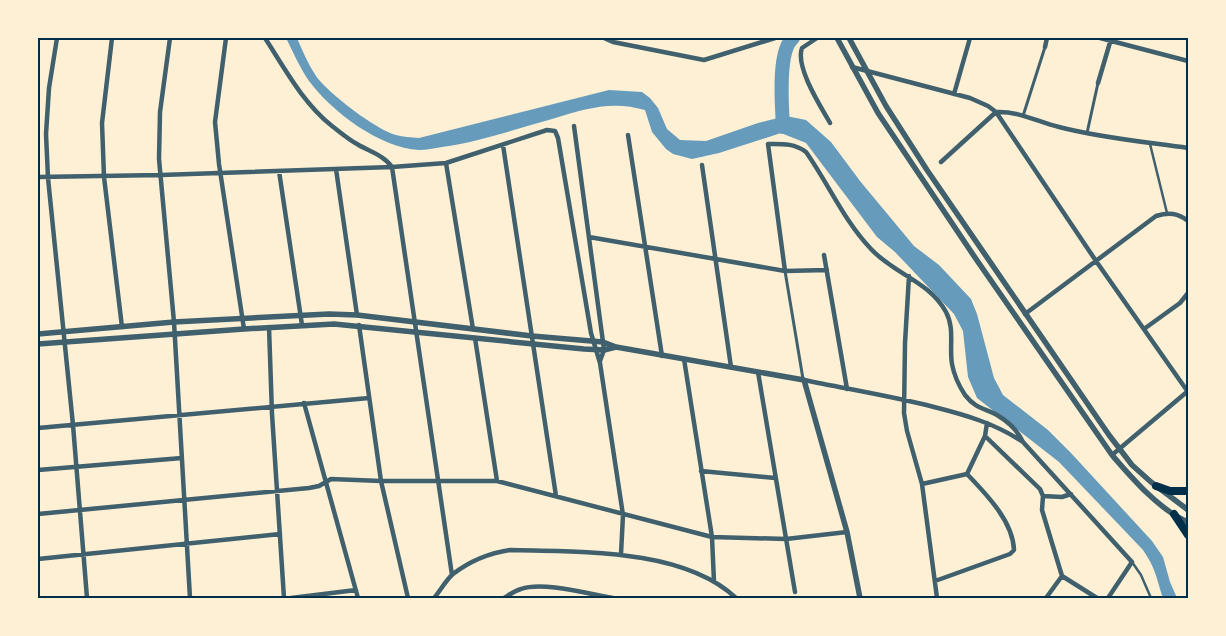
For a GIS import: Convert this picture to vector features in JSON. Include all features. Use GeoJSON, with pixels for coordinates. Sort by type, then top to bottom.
{"type":"FeatureCollection","features":[{"type":"Feature","properties":{"kind":"highway"},"geometry":{"type":"LineString","coordinates":[[1156,486],[1170,491],[1188,491]]}},
{"type":"Feature","properties":{"kind":"highway"},"geometry":{"type":"LineString","coordinates":[[1174,514],[1188,535]]}},
{"type":"Feature","properties":{"kind":"street"},"geometry":{"type":"LineString","coordinates":[[57,38],[49,88],[46,134],[48,178],[81,510],[87,598]]}},
{"type":"Feature","properties":{"kind":"street"},"geometry":{"type":"LineString","coordinates":[[112,38],[102,122],[104,177],[122,327]]}},
{"type":"Feature","properties":{"kind":"street"},"geometry":{"type":"LineString","coordinates":[[170,38],[160,112],[159,159],[174,322],[190,598]]}},
{"type":"Feature","properties":{"kind":"street"},"geometry":{"type":"LineString","coordinates":[[226,38],[215,122],[220,173],[244,329]]}},
{"type":"Feature","properties":{"kind":"street"},"geometry":{"type":"LineString","coordinates":[[265,38],[303,96],[318,113],[331,126],[357,144],[384,159],[392,167],[452,575]]}},
{"type":"Feature","properties":{"kind":"street"},"geometry":{"type":"LineString","coordinates":[[604,38],[613,42],[704,60],[774,38]]}},
{"type":"Feature","properties":{"kind":"street"},"geometry":{"type":"LineString","coordinates":[[817,38],[802,48],[801,61],[814,96],[830,123]]}},
{"type":"Feature","properties":{"kind":"street"},"geometry":{"type":"LineString","coordinates":[[837,38],[878,113],[970,251],[1112,455],[1131,478],[1174,514],[1188,522]]}},
{"type":"Feature","properties":{"kind":"street"},"geometry":{"type":"LineString","coordinates":[[849,38],[886,106],[927,170],[1119,449],[1132,465],[1188,510]]}},
{"type":"Feature","properties":{"kind":"street"},"geometry":{"type":"LineString","coordinates":[[954,94],[970,38]]}},
{"type":"Feature","properties":{"kind":"street"},"geometry":{"type":"LineString","coordinates":[[1023,116],[1047,38]]}},
{"type":"Feature","properties":{"kind":"street"},"geometry":{"type":"LineString","coordinates":[[1100,38],[1111,39],[1188,61]]}},
{"type":"Feature","properties":{"kind":"street"},"geometry":{"type":"LineString","coordinates":[[1087,133],[1098,83],[1111,39]]}},
{"type":"Feature","properties":{"kind":"street"},"geometry":{"type":"LineString","coordinates":[[852,67],[970,98],[996,112],[1096,261],[1188,392],[1112,455]]}},
{"type":"Feature","properties":{"kind":"street"},"geometry":{"type":"LineString","coordinates":[[941,162],[996,112],[1010,112],[1058,127],[1087,133],[1188,148]]}},
{"type":"Feature","properties":{"kind":"street"},"geometry":{"type":"LineString","coordinates":[[574,126],[604,350],[600,362]]}},
{"type":"Feature","properties":{"kind":"street"},"geometry":{"type":"LineString","coordinates":[[38,177],[104,177],[279,171],[446,163],[552,130],[557,134],[593,341],[600,362],[623,514],[621,554]]}},
{"type":"Feature","properties":{"kind":"street"},"geometry":{"type":"LineString","coordinates":[[628,135],[662,356]]}},
{"type":"Feature","properties":{"kind":"street"},"geometry":{"type":"LineString","coordinates":[[860,598],[847,532],[804,380],[768,144],[791,144],[806,152],[841,208],[872,250],[930,292],[946,313],[952,331],[952,364],[955,377],[965,394],[972,403],[982,410],[996,415],[1008,423],[1019,434],[1023,442]]}},
{"type":"Feature","properties":{"kind":"street"},"geometry":{"type":"LineString","coordinates":[[504,145],[556,496]]}},
{"type":"Feature","properties":{"kind":"street"},"geometry":{"type":"LineString","coordinates":[[446,163],[473,329]]}},
{"type":"Feature","properties":{"kind":"street"},"geometry":{"type":"LineString","coordinates":[[702,165],[731,367]]}},
{"type":"Feature","properties":{"kind":"street"},"geometry":{"type":"LineString","coordinates":[[336,168],[358,316]]}},
{"type":"Feature","properties":{"kind":"street"},"geometry":{"type":"LineString","coordinates":[[279,171],[302,326]]}},
{"type":"Feature","properties":{"kind":"street"},"geometry":{"type":"LineString","coordinates":[[1025,314],[1156,216],[1167,213],[1181,215],[1188,221]]}},
{"type":"Feature","properties":{"kind":"street"},"geometry":{"type":"LineString","coordinates":[[589,237],[786,271],[827,270]]}},
{"type":"Feature","properties":{"kind":"street"},"geometry":{"type":"LineString","coordinates":[[824,256],[847,389]]}},
{"type":"Feature","properties":{"kind":"street"},"geometry":{"type":"LineString","coordinates":[[909,276],[904,400],[907,431],[922,484],[938,598]]}},
{"type":"Feature","properties":{"kind":"street"},"geometry":{"type":"LineString","coordinates":[[1144,329],[1180,303],[1188,293]]}},
{"type":"Feature","properties":{"kind":"street"},"geometry":{"type":"LineString","coordinates":[[38,334],[174,322],[329,314],[358,316],[532,336],[603,342],[616,347],[662,356],[804,380],[904,400],[965,415],[1008,432],[1023,442],[1132,562],[1108,598]]}},
{"type":"Feature","properties":{"kind":"street"},"geometry":{"type":"LineString","coordinates":[[38,344],[334,324],[595,350],[616,347]]}},
{"type":"Feature","properties":{"kind":"street"},"geometry":{"type":"LineString","coordinates":[[359,325],[381,481],[408,598]]}},
{"type":"Feature","properties":{"kind":"street"},"geometry":{"type":"LineString","coordinates":[[269,327],[284,598]]}},
{"type":"Feature","properties":{"kind":"street"},"geometry":{"type":"LineString","coordinates":[[475,338],[497,481]]}},
{"type":"Feature","properties":{"kind":"street"},"geometry":{"type":"LineString","coordinates":[[684,359],[712,537],[714,582]]}},
{"type":"Feature","properties":{"kind":"street"},"geometry":{"type":"LineString","coordinates":[[758,372],[795,592]]}},
{"type":"Feature","properties":{"kind":"street"},"geometry":{"type":"LineString","coordinates":[[38,428],[369,398]]}},
{"type":"Feature","properties":{"kind":"street"},"geometry":{"type":"LineString","coordinates":[[304,403],[358,598]]}},
{"type":"Feature","properties":{"kind":"street"},"geometry":{"type":"LineString","coordinates":[[967,474],[985,436],[988,423]]}},
{"type":"Feature","properties":{"kind":"street"},"geometry":{"type":"LineString","coordinates":[[985,436],[1040,489],[1043,496],[1042,510],[1062,576],[1097,598]]}},
{"type":"Feature","properties":{"kind":"street"},"geometry":{"type":"LineString","coordinates":[[38,470],[182,458]]}},
{"type":"Feature","properties":{"kind":"street"},"geometry":{"type":"LineString","coordinates":[[701,471],[775,478]]}},
{"type":"Feature","properties":{"kind":"street"},"geometry":{"type":"LineString","coordinates":[[922,484],[967,474]]}},
{"type":"Feature","properties":{"kind":"street"},"geometry":{"type":"LineString","coordinates":[[935,581],[1010,554],[1014,550],[1012,537],[1005,522],[995,506],[967,474]]}},
{"type":"Feature","properties":{"kind":"street"},"geometry":{"type":"LineString","coordinates":[[38,514],[315,487],[325,481],[336,479],[439,482],[497,481],[712,537],[786,539],[847,532]]}},
{"type":"Feature","properties":{"kind":"street"},"geometry":{"type":"LineString","coordinates":[[1043,496],[1062,497],[1071,494]]}},
{"type":"Feature","properties":{"kind":"street"},"geometry":{"type":"LineString","coordinates":[[38,559],[280,534]]}},
{"type":"Feature","properties":{"kind":"street"},"geometry":{"type":"LineString","coordinates":[[434,598],[452,575],[493,552],[510,550],[621,554],[690,570],[714,582],[736,598]]}},
{"type":"Feature","properties":{"kind":"street"},"geometry":{"type":"LineString","coordinates":[[1046,598],[1062,576]]}},
{"type":"Feature","properties":{"kind":"street"},"geometry":{"type":"LineString","coordinates":[[504,598],[520,589],[533,586],[613,598]]}},
{"type":"Feature","properties":{"kind":"street"},"geometry":{"type":"LineString","coordinates":[[291,598],[320,597],[356,590]]}},
{"type":"Feature","properties":{"kind":"lane"},"geometry":{"type":"LineString","coordinates":[[1149,142],[1167,213]]}},
{"type":"Feature","properties":{"kind":"lane"},"geometry":{"type":"LineString","coordinates":[[1132,562],[1141,575],[1151,598]]}},
{"type":"Feature","properties":{"kind":"water"},"geometry":{"type":"Polygon","coordinates":[[[286,38],[297,38],[316,76],[341,101],[365,119],[387,132],[401,136],[419,138],[609,90],[642,92],[658,108],[667,129],[680,140],[706,141],[758,123],[786,116],[806,120],[831,142],[860,181],[914,246],[939,265],[971,299],[977,314],[994,378],[1003,395],[1048,430],[1152,541],[1163,557],[1177,598],[1163,598],[1153,568],[1143,550],[1059,462],[977,398],[968,377],[963,331],[954,314],[895,252],[877,237],[806,143],[781,133],[719,153],[692,159],[673,154],[666,149],[652,132],[645,110],[633,107],[610,106],[575,112],[456,145],[422,150],[404,148],[373,135],[330,105],[309,81],[286,38]]]}},
{"type":"Feature","properties":{"kind":"waterway"},"geometry":{"type":"LineString","coordinates":[[783,127],[783,66],[788,45],[793,38]]}}]}
